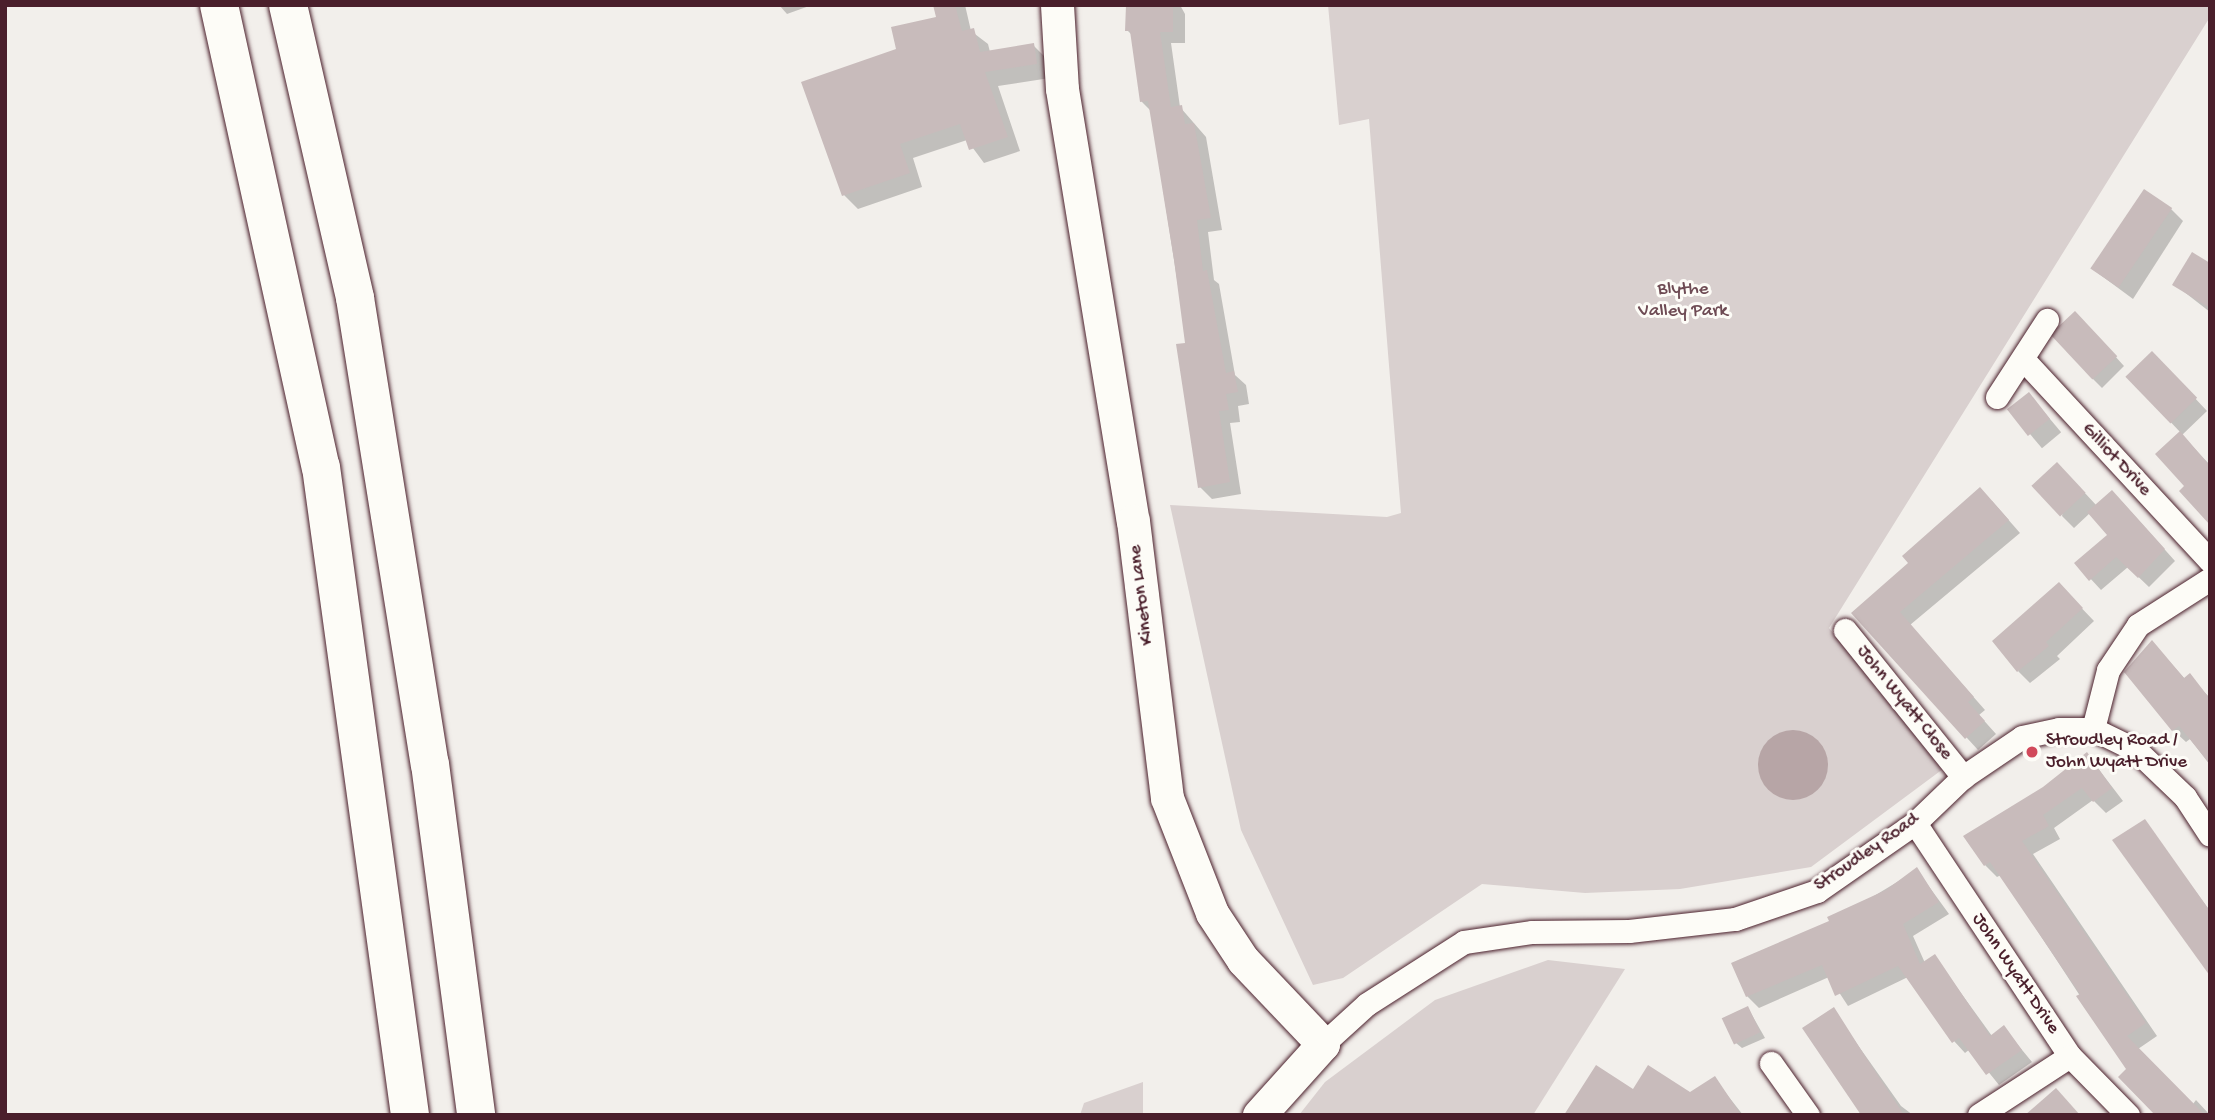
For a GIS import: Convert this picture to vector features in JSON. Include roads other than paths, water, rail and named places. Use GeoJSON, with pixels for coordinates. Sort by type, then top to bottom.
{"type":"FeatureCollection","features":[{"type":"Feature","properties":{"kind":"highway"},"geometry":{"type":"LineString","coordinates":[[219,5],[321,467],[410,1115]]}},
{"type":"Feature","properties":{"kind":"highway"},"geometry":{"type":"LineString","coordinates":[[288,5],[355,298],[430,764],[476,1115]]}},
{"type":"Feature","properties":{"kind":"street","name":"Kineton Lane"},"geometry":{"type":"LineString","coordinates":[[1057,5],[1062,89],[1133,521],[1167,798],[1212,913],[1243,960],[1323,1044]]}},
{"type":"Feature","properties":{"kind":"street"},"geometry":{"type":"LineString","coordinates":[[1997,397],[2047,320]]}},
{"type":"Feature","properties":{"kind":"street","name":"Gilliot Drive"},"geometry":{"type":"LineString","coordinates":[[2023,359],[2210,561]]}},
{"type":"Feature","properties":{"kind":"street"},"geometry":{"type":"LineString","coordinates":[[2093,729],[2108,670],[2138,625],[2210,579]]}},
{"type":"Feature","properties":{"kind":"street","name":"John Wyatt Close"},"geometry":{"type":"LineString","coordinates":[[1845,630],[1963,777]]}},
{"type":"Feature","properties":{"kind":"street","name":"Stroudley Road"},"geometry":{"type":"LineString","coordinates":[[1323,1044],[1367,1004],[1464,942],[1532,932],[1629,931],[1735,919],[1817,891],[1914,822],[1963,777],[2022,737],[2059,729],[2093,729],[2136,750],[2185,797],[2210,835]]}},
{"type":"Feature","properties":{"kind":"street","name":"John Wyatt Drive"},"geometry":{"type":"LineString","coordinates":[[1914,822],[2070,1056],[2128,1115]]}},
{"type":"Feature","properties":{"kind":"street"},"geometry":{"type":"LineString","coordinates":[[1259,1115],[1323,1044]]}},
{"type":"Feature","properties":{"kind":"street"},"geometry":{"type":"LineString","coordinates":[[1979,1115],[2070,1056]]}},
{"type":"Feature","properties":{"kind":"street"},"geometry":{"type":"LineString","coordinates":[[1771,1063],[1808,1115]]}},
{"type":"Feature","properties":{"kind":"place","name":"Stroudley Road / John Wyatt Drive"},"geometry":{"type":"Point","coordinates":[2032,752]}},
{"type":"Feature","properties":{"kind":"park label","name":"Blythe Valley Park"},"geometry":{"type":"Point","coordinates":[1683,301]}}]}
